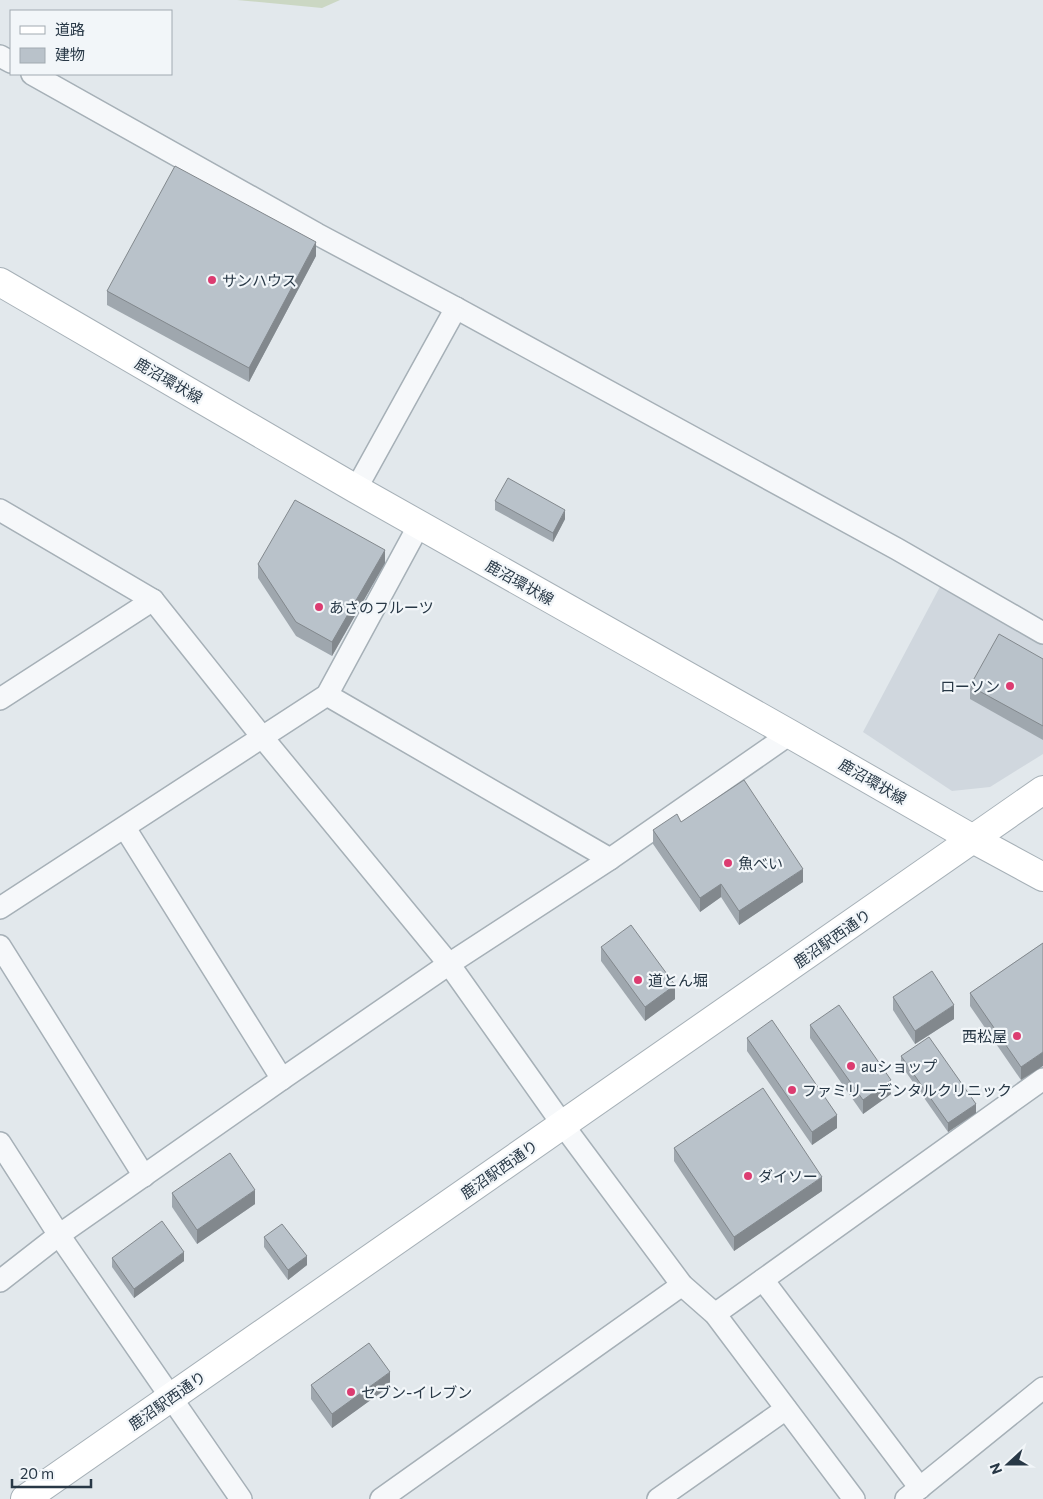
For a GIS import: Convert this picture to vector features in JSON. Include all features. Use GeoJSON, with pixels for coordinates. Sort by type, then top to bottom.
{"type":"FeatureCollection","features":[{"type":"Feature","properties":{"kind":"street"},"geometry":{"type":"LineString","coordinates":[[34,75],[317,234],[897,548],[1043,633]]}},
{"type":"Feature","properties":{"kind":"street","name":"鹿沼環状線"},"geometry":{"type":"LineString","coordinates":[[0,282],[356,489],[1043,877]]}},
{"type":"Feature","properties":{"kind":"street"},"geometry":{"type":"LineString","coordinates":[[356,489],[456,308]]}},
{"type":"Feature","properties":{"kind":"street"},"geometry":{"type":"LineString","coordinates":[[0,510],[153,600],[263,738],[449,964],[564,1125],[682,1285],[715,1314],[854,1499]]}},
{"type":"Feature","properties":{"kind":"street"},"geometry":{"type":"LineString","coordinates":[[0,908],[327,695],[420,524]]}},
{"type":"Feature","properties":{"kind":"street"},"geometry":{"type":"LineString","coordinates":[[0,699],[153,600]]}},
{"type":"Feature","properties":{"kind":"street"},"geometry":{"type":"LineString","coordinates":[[327,695],[610,859]]}},
{"type":"Feature","properties":{"kind":"street"},"geometry":{"type":"LineString","coordinates":[[1,1277],[449,964],[610,859],[790,734]]}},
{"type":"Feature","properties":{"kind":"street","name":"鹿沼駅西通り"},"geometry":{"type":"LineString","coordinates":[[25,1499],[1043,790]]}},
{"type":"Feature","properties":{"kind":"street"},"geometry":{"type":"LineString","coordinates":[[125,828],[282,1079]]}},
{"type":"Feature","properties":{"kind":"street"},"geometry":{"type":"LineString","coordinates":[[0,946],[144,1176]]}},
{"type":"Feature","properties":{"kind":"street"},"geometry":{"type":"LineString","coordinates":[[715,1314],[1043,1079]]}},
{"type":"Feature","properties":{"kind":"street"},"geometry":{"type":"LineString","coordinates":[[0,1143],[59,1235],[241,1499]]}},
{"type":"Feature","properties":{"kind":"street"},"geometry":{"type":"LineString","coordinates":[[763,1280],[913,1493],[1043,1388]]}},
{"type":"Feature","properties":{"kind":"street"},"geometry":{"type":"LineString","coordinates":[[381,1499],[682,1285]]}},
{"type":"Feature","properties":{"kind":"street"},"geometry":{"type":"LineString","coordinates":[[658,1499],[786,1409]]}},
{"type":"Feature","properties":{"kind":"shaded area"},"geometry":{"type":"Polygon","coordinates":[[[943,581],[1043,641],[1043,754],[990,787],[952,791],[863,732],[943,581]]]}},
{"type":"Feature","properties":{"kind":"green space"},"geometry":{"type":"Polygon","coordinates":[[[237,0],[340,0],[322,8],[237,0]]]}},
{"type":"Feature","properties":{"kind":"building","name":"サンハウス"},"geometry":{"type":"Polygon","coordinates":[[[175,166],[316,242],[249,368],[107,291],[175,166]]]}},
{"type":"Feature","properties":{"kind":"building"},"geometry":{"type":"Polygon","coordinates":[[[508,478],[565,510],[553,533],[495,501],[508,478]]]}},
{"type":"Feature","properties":{"kind":"building","name":"あさのフルーツ"},"geometry":{"type":"Polygon","coordinates":[[[295,500],[385,550],[332,642],[296,622],[258,564],[295,500]]]}},
{"type":"Feature","properties":{"kind":"building","name":"ローソン"},"geometry":{"type":"Polygon","coordinates":[[[999,634],[1043,659],[1043,726],[970,686],[999,634]]]}},
{"type":"Feature","properties":{"kind":"building","name":"魚べい"},"geometry":{"type":"Polygon","coordinates":[[[744,780],[803,869],[739,911],[721,884],[700,898],[653,830],[677,814],[681,822],[744,780]]]}},
{"type":"Feature","properties":{"kind":"building","name":"道とん堀"},"geometry":{"type":"Polygon","coordinates":[[[631,925],[675,985],[645,1007],[601,947],[631,925]]]}},
{"type":"Feature","properties":{"kind":"building","name":"西松屋"},"geometry":{"type":"Polygon","coordinates":[[[1043,943],[1043,1052],[1021,1067],[970,993],[1043,943]]]}},
{"type":"Feature","properties":{"kind":"building"},"geometry":{"type":"Polygon","coordinates":[[[932,971],[954,1005],[915,1031],[893,997],[932,971]]]}},
{"type":"Feature","properties":{"kind":"building","name":"auショップ"},"geometry":{"type":"Polygon","coordinates":[[[839,1005],[891,1080],[863,1100],[810,1025],[839,1005]]]}},
{"type":"Feature","properties":{"kind":"building","name":"ファミリーデンタルクリニック"},"geometry":{"type":"Polygon","coordinates":[[[772,1020],[837,1115],[812,1132],[747,1038],[772,1020]]]}},
{"type":"Feature","properties":{"kind":"building"},"geometry":{"type":"Polygon","coordinates":[[[929,1037],[976,1104],[948,1123],[901,1056],[929,1037]]]}},
{"type":"Feature","properties":{"kind":"building","name":"ダイソー"},"geometry":{"type":"Polygon","coordinates":[[[763,1088],[822,1177],[734,1237],[674,1148],[763,1088]]]}},
{"type":"Feature","properties":{"kind":"building"},"geometry":{"type":"Polygon","coordinates":[[[230,1153],[255,1190],[197,1230],[172,1193],[230,1153]]]}},
{"type":"Feature","properties":{"kind":"building"},"geometry":{"type":"Polygon","coordinates":[[[162,1221],[184,1252],[134,1289],[112,1258],[162,1221]]]}},
{"type":"Feature","properties":{"kind":"building"},"geometry":{"type":"Polygon","coordinates":[[[282,1224],[307,1256],[288,1270],[264,1237],[282,1224]]]}},
{"type":"Feature","properties":{"kind":"building","name":"セブン-イレブン"},"geometry":{"type":"Polygon","coordinates":[[[369,1343],[390,1372],[332,1414],[311,1385],[369,1343]]]}},
{"type":"Feature","properties":{"kind":"place","name":"サンハウス"},"geometry":{"type":"Point","coordinates":[212,280]}},
{"type":"Feature","properties":{"kind":"place","name":"あさのフルーツ"},"geometry":{"type":"Point","coordinates":[319,607]}},
{"type":"Feature","properties":{"kind":"place","name":"ローソン"},"geometry":{"type":"Point","coordinates":[1010,686]}},
{"type":"Feature","properties":{"kind":"place","name":"魚べい"},"geometry":{"type":"Point","coordinates":[728,863]}},
{"type":"Feature","properties":{"kind":"place","name":"道とん堀"},"geometry":{"type":"Point","coordinates":[638,980]}},
{"type":"Feature","properties":{"kind":"place","name":"西松屋"},"geometry":{"type":"Point","coordinates":[1017,1036]}},
{"type":"Feature","properties":{"kind":"place","name":"auショップ"},"geometry":{"type":"Point","coordinates":[851,1066]}},
{"type":"Feature","properties":{"kind":"place","name":"ファミリーデンタルクリニック"},"geometry":{"type":"Point","coordinates":[792,1090]}},
{"type":"Feature","properties":{"kind":"place","name":"ダイソー"},"geometry":{"type":"Point","coordinates":[748,1176]}},
{"type":"Feature","properties":{"kind":"place","name":"セブン-イレブン"},"geometry":{"type":"Point","coordinates":[351,1392]}}]}
